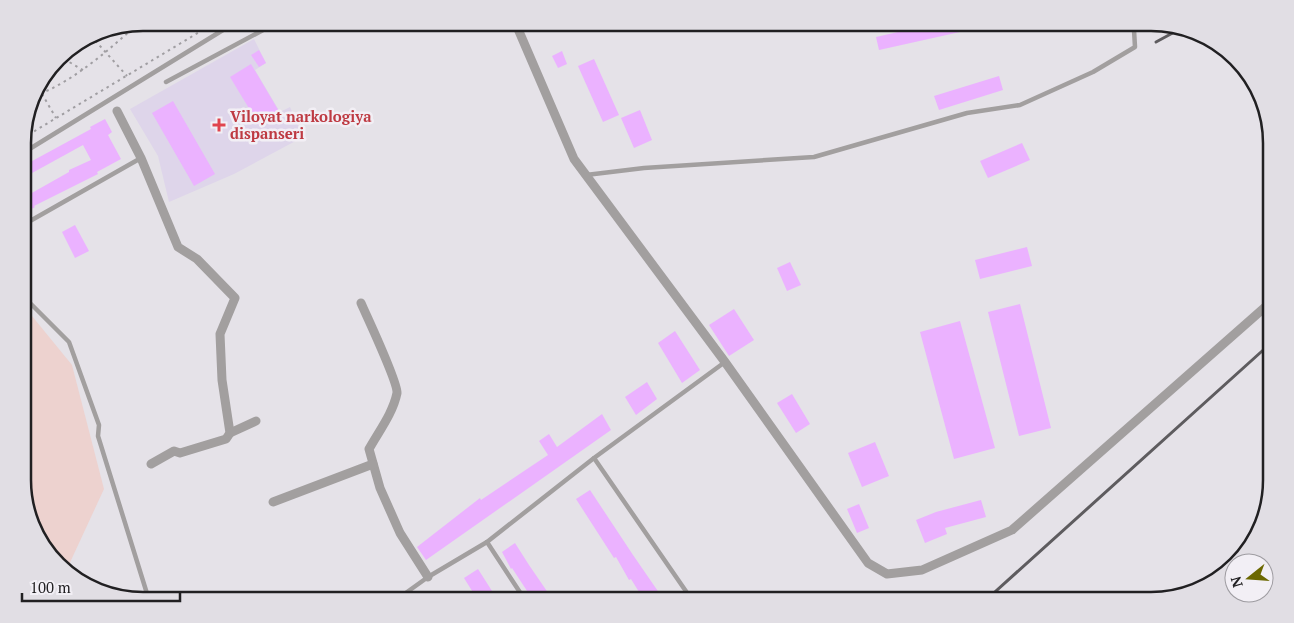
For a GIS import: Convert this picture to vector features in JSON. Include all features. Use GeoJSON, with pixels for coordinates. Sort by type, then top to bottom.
{"type":"FeatureCollection","features":[{"type":"Feature","properties":{"kind":"street"},"geometry":{"type":"LineString","coordinates":[[519,31],[574,159],[725,362],[868,563],[887,574],[922,570],[1012,530],[1263,309]]}},
{"type":"Feature","properties":{"kind":"street"},"geometry":{"type":"LineString","coordinates":[[117,111],[141,158],[178,248],[197,259],[235,298],[220,334],[222,380],[230,433]]}},
{"type":"Feature","properties":{"kind":"street"},"geometry":{"type":"LineString","coordinates":[[361,303],[385,357],[397,391],[390,414],[369,448],[380,488],[400,533],[428,577]]}},
{"type":"Feature","properties":{"kind":"street"},"geometry":{"type":"LineString","coordinates":[[151,464],[174,452],[180,453],[226,439],[230,433],[256,421]]}},
{"type":"Feature","properties":{"kind":"street"},"geometry":{"type":"LineString","coordinates":[[273,502],[374,464]]}},
{"type":"Feature","properties":{"kind":"lane"},"geometry":{"type":"LineString","coordinates":[[31,148],[221,31]]}},
{"type":"Feature","properties":{"kind":"lane"},"geometry":{"type":"LineString","coordinates":[[166,82],[261,31]]}},
{"type":"Feature","properties":{"kind":"lane"},"geometry":{"type":"LineString","coordinates":[[585,175],[644,168],[814,158],[967,113],[1020,105],[1093,72],[1135,47],[1134,31]]}},
{"type":"Feature","properties":{"kind":"lane"},"geometry":{"type":"LineString","coordinates":[[31,220],[141,158]]}},
{"type":"Feature","properties":{"kind":"lane"},"geometry":{"type":"LineString","coordinates":[[31,304],[69,342],[100,425],[98,436],[147,592]]}},
{"type":"Feature","properties":{"kind":"lane"},"geometry":{"type":"LineString","coordinates":[[407,592],[428,577],[487,542],[594,458],[725,362]]}},
{"type":"Feature","properties":{"kind":"lane"},"geometry":{"type":"LineString","coordinates":[[594,458],[686,592]]}},
{"type":"Feature","properties":{"kind":"lane"},"geometry":{"type":"LineString","coordinates":[[487,542],[520,592]]}},
{"type":"Feature","properties":{"kind":"path"},"geometry":{"type":"LineString","coordinates":[[31,133],[201,31]]}},
{"type":"Feature","properties":{"kind":"path"},"geometry":{"type":"LineString","coordinates":[[43,93],[83,70],[129,32]]}},
{"type":"Feature","properties":{"kind":"path"},"geometry":{"type":"LineString","coordinates":[[96,42],[127,76]]}},
{"type":"Feature","properties":{"kind":"path"},"geometry":{"type":"LineString","coordinates":[[67,61],[83,70]]}},
{"type":"Feature","properties":{"kind":"path"},"geometry":{"type":"LineString","coordinates":[[43,95],[56,119]]}},
{"type":"Feature","properties":{"kind":"shaded area","name":"Viloyat narkologiya dispanseri"},"geometry":{"type":"Polygon","coordinates":[[[254,39],[266,63],[255,70],[280,112],[290,107],[303,137],[234,174],[169,202],[158,156],[130,109],[254,39]]]}},
{"type":"Feature","properties":{"kind":"shaded area"},"geometry":{"type":"Polygon","coordinates":[[[31,315],[72,365],[104,489],[69,564],[54,548],[46,536],[35,509],[32,494],[31,315]]]}},
{"type":"Feature","properties":{"kind":"building"},"geometry":{"type":"Polygon","coordinates":[[[902,31],[964,31],[879,50],[876,37],[902,31]]]}},
{"type":"Feature","properties":{"kind":"building"},"geometry":{"type":"Polygon","coordinates":[[[259,50],[266,63],[259,67],[251,55],[259,50]]]}},
{"type":"Feature","properties":{"kind":"building"},"geometry":{"type":"Polygon","coordinates":[[[562,51],[567,64],[558,68],[552,56],[562,51]]]}},
{"type":"Feature","properties":{"kind":"building"},"geometry":{"type":"Polygon","coordinates":[[[594,59],[619,115],[603,122],[578,66],[594,59]]]}},
{"type":"Feature","properties":{"kind":"building"},"geometry":{"type":"Polygon","coordinates":[[[251,64],[280,113],[259,125],[230,77],[251,64]]]}},
{"type":"Feature","properties":{"kind":"building"},"geometry":{"type":"Polygon","coordinates":[[[999,76],[1003,90],[939,110],[934,96],[999,76]]]}},
{"type":"Feature","properties":{"kind":"building"},"geometry":{"type":"Polygon","coordinates":[[[173,101],[215,174],[194,186],[152,113],[173,101]]]}},
{"type":"Feature","properties":{"kind":"building"},"geometry":{"type":"Polygon","coordinates":[[[640,110],[652,140],[634,148],[621,118],[640,110]]]}},
{"type":"Feature","properties":{"kind":"building"},"geometry":{"type":"Polygon","coordinates":[[[105,119],[112,132],[108,135],[121,159],[97,172],[98,174],[34,206],[31,209],[31,193],[69,172],[69,170],[91,160],[83,145],[31,174],[31,162],[91,129],[90,127],[105,119]]]}},
{"type":"Feature","properties":{"kind":"building"},"geometry":{"type":"Polygon","coordinates":[[[1022,143],[1030,160],[988,178],[980,161],[1022,143]]]}},
{"type":"Feature","properties":{"kind":"building"},"geometry":{"type":"Polygon","coordinates":[[[75,225],[89,251],[75,258],[62,232],[75,225]]]}},
{"type":"Feature","properties":{"kind":"building"},"geometry":{"type":"Polygon","coordinates":[[[1027,247],[1032,266],[980,279],[975,260],[1027,247]]]}},
{"type":"Feature","properties":{"kind":"building"},"geometry":{"type":"Polygon","coordinates":[[[790,262],[801,285],[787,291],[777,268],[790,262]]]}},
{"type":"Feature","properties":{"kind":"building"},"geometry":{"type":"Polygon","coordinates":[[[1020,304],[1051,428],[1019,436],[988,312],[1020,304]]]}},
{"type":"Feature","properties":{"kind":"building"},"geometry":{"type":"Polygon","coordinates":[[[734,309],[754,340],[729,356],[709,325],[734,309]]]}},
{"type":"Feature","properties":{"kind":"building"},"geometry":{"type":"Polygon","coordinates":[[[960,321],[995,448],[954,459],[920,332],[960,321]]]}},
{"type":"Feature","properties":{"kind":"building"},"geometry":{"type":"Polygon","coordinates":[[[675,331],[700,370],[682,383],[658,343],[675,331]]]}},
{"type":"Feature","properties":{"kind":"building"},"geometry":{"type":"Polygon","coordinates":[[[647,382],[657,399],[636,415],[625,397],[647,382]]]}},
{"type":"Feature","properties":{"kind":"building"},"geometry":{"type":"Polygon","coordinates":[[[792,394],[810,424],[796,433],[777,403],[792,394]]]}},
{"type":"Feature","properties":{"kind":"building"},"geometry":{"type":"Polygon","coordinates":[[[602,414],[611,430],[426,560],[417,547],[480,498],[481,500],[548,455],[539,441],[549,434],[557,447],[602,414]]]}},
{"type":"Feature","properties":{"kind":"building"},"geometry":{"type":"Polygon","coordinates":[[[875,442],[889,476],[862,487],[848,453],[875,442]]]}},
{"type":"Feature","properties":{"kind":"building"},"geometry":{"type":"Polygon","coordinates":[[[590,490],[658,592],[639,592],[631,579],[629,580],[616,557],[614,558],[576,499],[590,490]]]}},
{"type":"Feature","properties":{"kind":"building"},"geometry":{"type":"Polygon","coordinates":[[[981,500],[986,517],[945,528],[947,534],[925,543],[916,520],[936,512],[981,500]]]}},
{"type":"Feature","properties":{"kind":"building"},"geometry":{"type":"Polygon","coordinates":[[[859,504],[869,528],[857,533],[847,509],[859,504]]]}},
{"type":"Feature","properties":{"kind":"building"},"geometry":{"type":"Polygon","coordinates":[[[515,543],[548,592],[528,592],[511,569],[502,552],[515,543]]]}},
{"type":"Feature","properties":{"kind":"building"},"geometry":{"type":"Polygon","coordinates":[[[478,569],[493,592],[473,592],[464,578],[478,569]]]}},
{"type":"Feature","properties":{"kind":"railway"},"geometry":{"type":"LineString","coordinates":[[1156,42],[1173,33]]}},
{"type":"Feature","properties":{"kind":"railway"},"geometry":{"type":"LineString","coordinates":[[995,592],[1263,350]]}},
{"type":"Feature","properties":{"kind":"place","name":"Viloyat narkologiya dispanseri"},"geometry":{"type":"Point","coordinates":[219,125]}}]}
